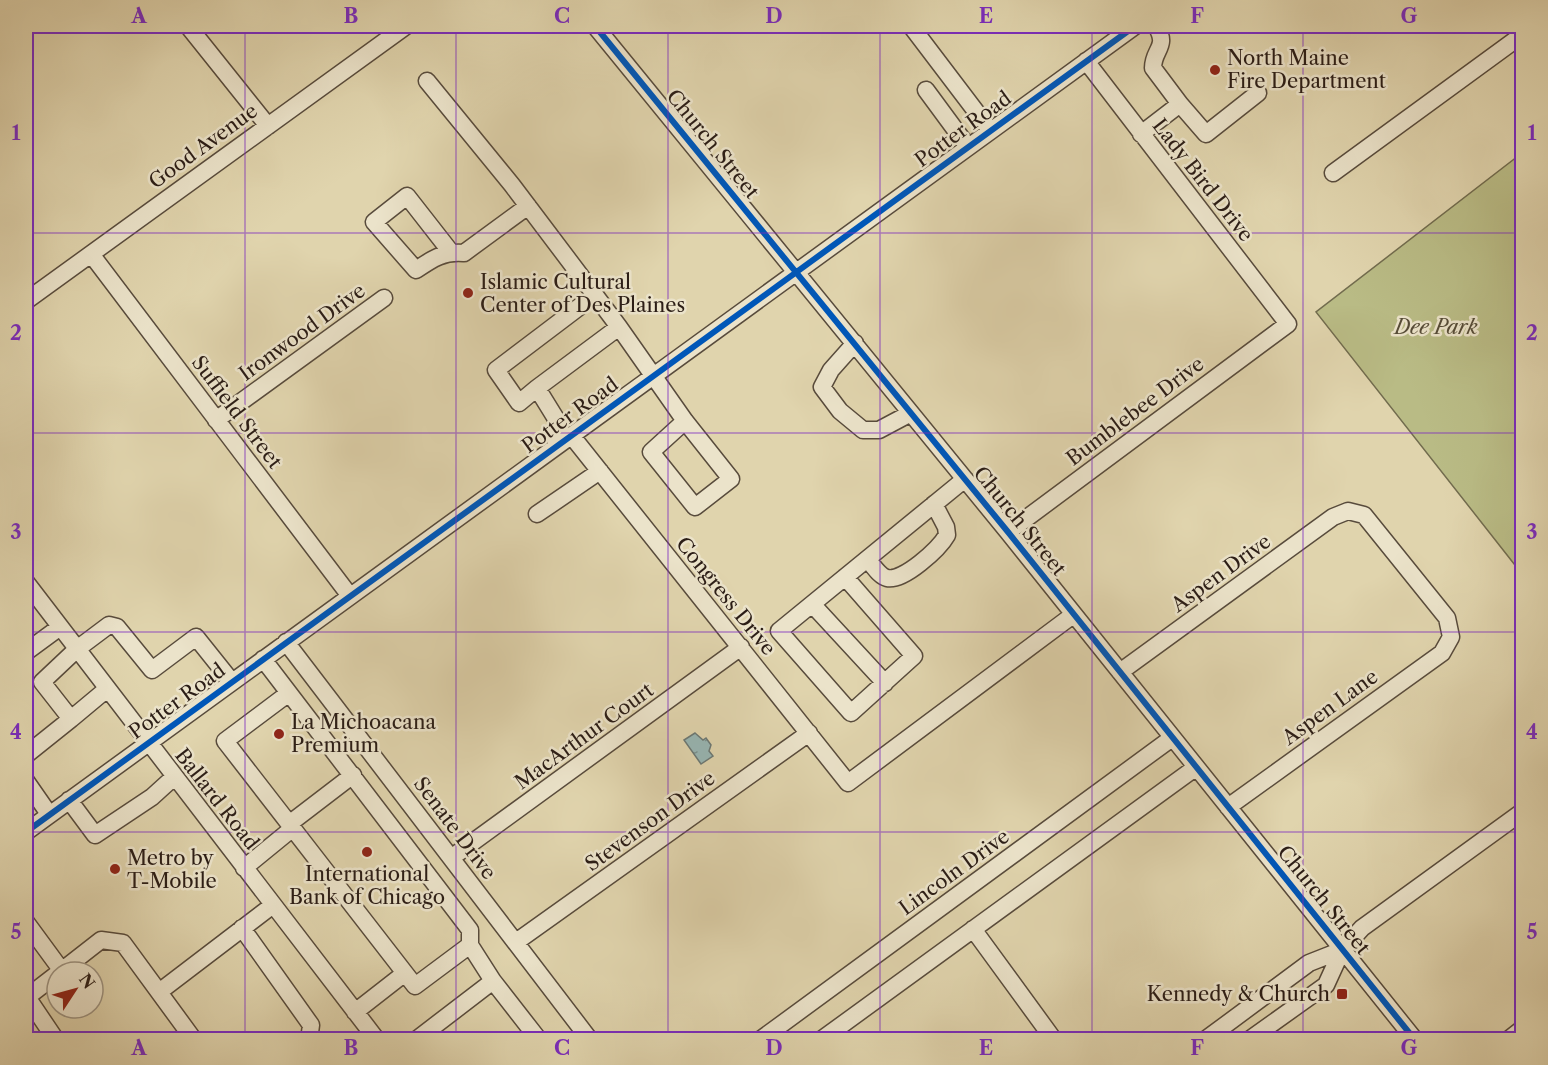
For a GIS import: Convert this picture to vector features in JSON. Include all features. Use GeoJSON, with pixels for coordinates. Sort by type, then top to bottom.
{"type":"FeatureCollection","features":[{"type":"Feature","properties":{"kind":"street"},"geometry":{"type":"LineString","coordinates":[[188,26],[268,126]]}},
{"type":"Feature","properties":{"kind":"street","name":"Good Avenue"},"geometry":{"type":"LineString","coordinates":[[26,301],[406,26]]}},
{"type":"Feature","properties":{"kind":"street","name":"Church Street"},"geometry":{"type":"LineString","coordinates":[[595,26],[1008,532],[1415,1040]]}},
{"type":"Feature","properties":{"kind":"street"},"geometry":{"type":"LineString","coordinates":[[911,26],[990,130]]}},
{"type":"Feature","properties":{"kind":"street","name":"Potter Road"},"geometry":{"type":"LineString","coordinates":[[26,832],[1134,26]]}},
{"type":"Feature","properties":{"kind":"street"},"geometry":{"type":"LineString","coordinates":[[1156,26],[1161,36],[1161,44],[1153,61],[1153,68],[1206,134],[1258,93]]}},
{"type":"Feature","properties":{"kind":"street"},"geometry":{"type":"LineString","coordinates":[[1333,173],[1522,35]]}},
{"type":"Feature","properties":{"kind":"street","name":"Lady Bird Drive"},"geometry":{"type":"LineString","coordinates":[[1086,61],[1288,324]]}},
{"type":"Feature","properties":{"kind":"street"},"geometry":{"type":"LineString","coordinates":[[427,81],[528,206],[619,327],[685,421],[731,479],[695,507],[651,452],[685,421]]}},
{"type":"Feature","properties":{"kind":"street"},"geometry":{"type":"LineString","coordinates":[[926,90],[968,147]]}},
{"type":"Feature","properties":{"kind":"street"},"geometry":{"type":"LineString","coordinates":[[1141,134],[1180,104]]}},
{"type":"Feature","properties":{"kind":"street"},"geometry":{"type":"LineString","coordinates":[[450,251],[407,196],[374,222],[416,270],[432,258],[450,251],[464,253],[528,206]]}},
{"type":"Feature","properties":{"kind":"street","name":"Suffield Street"},"geometry":{"type":"LineString","coordinates":[[91,254],[350,596]]}},
{"type":"Feature","properties":{"kind":"street"},"geometry":{"type":"LineString","coordinates":[[595,295],[496,370],[519,403],[619,327]]}},
{"type":"Feature","properties":{"kind":"street","name":"Ironwood Drive"},"geometry":{"type":"LineString","coordinates":[[216,420],[384,298]]}},
{"type":"Feature","properties":{"kind":"street","name":"Bumblebee Drive"},"geometry":{"type":"LineString","coordinates":[[1008,532],[1288,324]]}},
{"type":"Feature","properties":{"kind":"street"},"geometry":{"type":"LineString","coordinates":[[855,343],[831,370],[822,387],[840,411],[863,430],[879,430],[911,413]]}},
{"type":"Feature","properties":{"kind":"street"},"geometry":{"type":"LineString","coordinates":[[537,388],[558,422],[555,447]]}},
{"type":"Feature","properties":{"kind":"street","name":"Congress Drive"},"geometry":{"type":"LineString","coordinates":[[571,435],[848,783],[1073,615]]}},
{"type":"Feature","properties":{"kind":"street"},"geometry":{"type":"LineString","coordinates":[[537,514],[600,471]]}},
{"type":"Feature","properties":{"kind":"street"},"geometry":{"type":"LineString","coordinates":[[845,577],[914,656],[851,713],[779,631],[964,479]]}},
{"type":"Feature","properties":{"kind":"street"},"geometry":{"type":"LineString","coordinates":[[867,559],[882,576],[890,579],[899,578],[909,572],[946,535],[946,527],[934,504]]}},
{"type":"Feature","properties":{"kind":"street","name":"Aspen Lane"},"geometry":{"type":"LineString","coordinates":[[1228,807],[1442,653],[1451,637],[1447,618],[1364,515],[1348,511]]}},
{"type":"Feature","properties":{"kind":"street","name":"Aspen Drive"},"geometry":{"type":"LineString","coordinates":[[1120,672],[1333,517],[1348,511]]}},
{"type":"Feature","properties":{"kind":"street","name":"Ballard Road"},"geometry":{"type":"LineString","coordinates":[[26,582],[377,1040]]}},
{"type":"Feature","properties":{"kind":"street"},"geometry":{"type":"LineString","coordinates":[[812,604],[885,683]]}},
{"type":"Feature","properties":{"kind":"street"},"geometry":{"type":"LineString","coordinates":[[71,719],[42,682],[76,649],[109,625],[117,627],[152,670],[196,637],[232,682]]}},
{"type":"Feature","properties":{"kind":"street"},"geometry":{"type":"LineString","coordinates":[[26,652],[60,627]]}},
{"type":"Feature","properties":{"kind":"street","name":"Senate Drive"},"geometry":{"type":"LineString","coordinates":[[286,642],[590,1040]]}},
{"type":"Feature","properties":{"kind":"street","name":"MacArthur Court"},"geometry":{"type":"LineString","coordinates":[[451,858],[741,647]]}},
{"type":"Feature","properties":{"kind":"street"},"geometry":{"type":"LineString","coordinates":[[263,659],[470,930],[470,945],[493,981],[538,1040]]}},
{"type":"Feature","properties":{"kind":"street"},"geometry":{"type":"LineString","coordinates":[[26,755],[107,689]]}},
{"type":"Feature","properties":{"kind":"street"},"geometry":{"type":"LineString","coordinates":[[289,693],[225,741],[415,986],[470,945]]}},
{"type":"Feature","properties":{"kind":"street","name":"Stevenson Drive"},"geometry":{"type":"LineString","coordinates":[[516,942],[809,733]]}},
{"type":"Feature","properties":{"kind":"street","name":"Lincoln Drive"},"geometry":{"type":"LineString","coordinates":[[760,1040],[1172,738]]}},
{"type":"Feature","properties":{"kind":"street"},"geometry":{"type":"LineString","coordinates":[[821,1040],[1195,768]]}},
{"type":"Feature","properties":{"kind":"street"},"geometry":{"type":"LineString","coordinates":[[244,868],[353,775]]}},
{"type":"Feature","properties":{"kind":"street"},"geometry":{"type":"LineString","coordinates":[[69,800],[95,835],[152,796],[174,777]]}},
{"type":"Feature","properties":{"kind":"street"},"geometry":{"type":"LineString","coordinates":[[26,781],[49,814]]}},
{"type":"Feature","properties":{"kind":"street"},"geometry":{"type":"LineString","coordinates":[[1249,1040],[1326,985],[1342,950],[1362,928],[1522,812]]}},
{"type":"Feature","properties":{"kind":"street"},"geometry":{"type":"LineString","coordinates":[[159,992],[273,905]]}},
{"type":"Feature","properties":{"kind":"street"},"geometry":{"type":"LineString","coordinates":[[26,922],[51,960]]}},
{"type":"Feature","properties":{"kind":"street"},"geometry":{"type":"LineString","coordinates":[[242,928],[311,1024],[309,1040]]}},
{"type":"Feature","properties":{"kind":"street"},"geometry":{"type":"LineString","coordinates":[[973,929],[1054,1040]]}},
{"type":"Feature","properties":{"kind":"street"},"geometry":{"type":"LineString","coordinates":[[75,960],[101,940],[123,943],[194,1040]]}},
{"type":"Feature","properties":{"kind":"street"},"geometry":{"type":"LineString","coordinates":[[1205,1040],[1309,963],[1342,950]]}},
{"type":"Feature","properties":{"kind":"street"},"geometry":{"type":"LineString","coordinates":[[355,1012],[405,973]]}},
{"type":"Feature","properties":{"kind":"street"},"geometry":{"type":"LineString","coordinates":[[423,1037],[493,981]]}},
{"type":"Feature","properties":{"kind":"street"},"geometry":{"type":"LineString","coordinates":[[45,983],[26,998],[56,1040]]}},
{"type":"Feature","properties":{"kind":"street"},"geometry":{"type":"LineString","coordinates":[[1508,1040],[1522,1029]]}},
{"type":"Feature","properties":{"kind":"green space","name":"Dee Park"},"geometry":{"type":"Polygon","coordinates":[[[1522,153],[1522,574],[1316,312],[1522,153]]]}},
{"type":"Feature","properties":{"kind":"water"},"geometry":{"type":"Polygon","coordinates":[[[695,733],[703,740],[706,738],[711,745],[709,751],[713,756],[701,764],[684,740],[695,733]]]}},
{"type":"Feature","properties":{"kind":"cycle path"},"geometry":{"type":"LineString","coordinates":[[595,26],[1008,532],[1415,1040]]}},
{"type":"Feature","properties":{"kind":"cycle path"},"geometry":{"type":"LineString","coordinates":[[26,832],[1135,26]]}},
{"type":"Feature","properties":{"kind":"place","name":"North Maine Fire Department"},"geometry":{"type":"Point","coordinates":[1215,70]}},
{"type":"Feature","properties":{"kind":"place","name":"Islamic Cultural Center of Des Plaines"},"geometry":{"type":"Point","coordinates":[468,293]}},
{"type":"Feature","properties":{"kind":"place","name":"La Michoacana Premium"},"geometry":{"type":"Point","coordinates":[279,734]}},
{"type":"Feature","properties":{"kind":"place","name":"International Bank of Chicago"},"geometry":{"type":"Point","coordinates":[367,852]}},
{"type":"Feature","properties":{"kind":"place","name":"Metro by T-Mobile"},"geometry":{"type":"Point","coordinates":[115,869]}},
{"type":"Feature","properties":{"kind":"place","name":"Kennedy & Church"},"geometry":{"type":"Point","coordinates":[1342,994]}}]}
